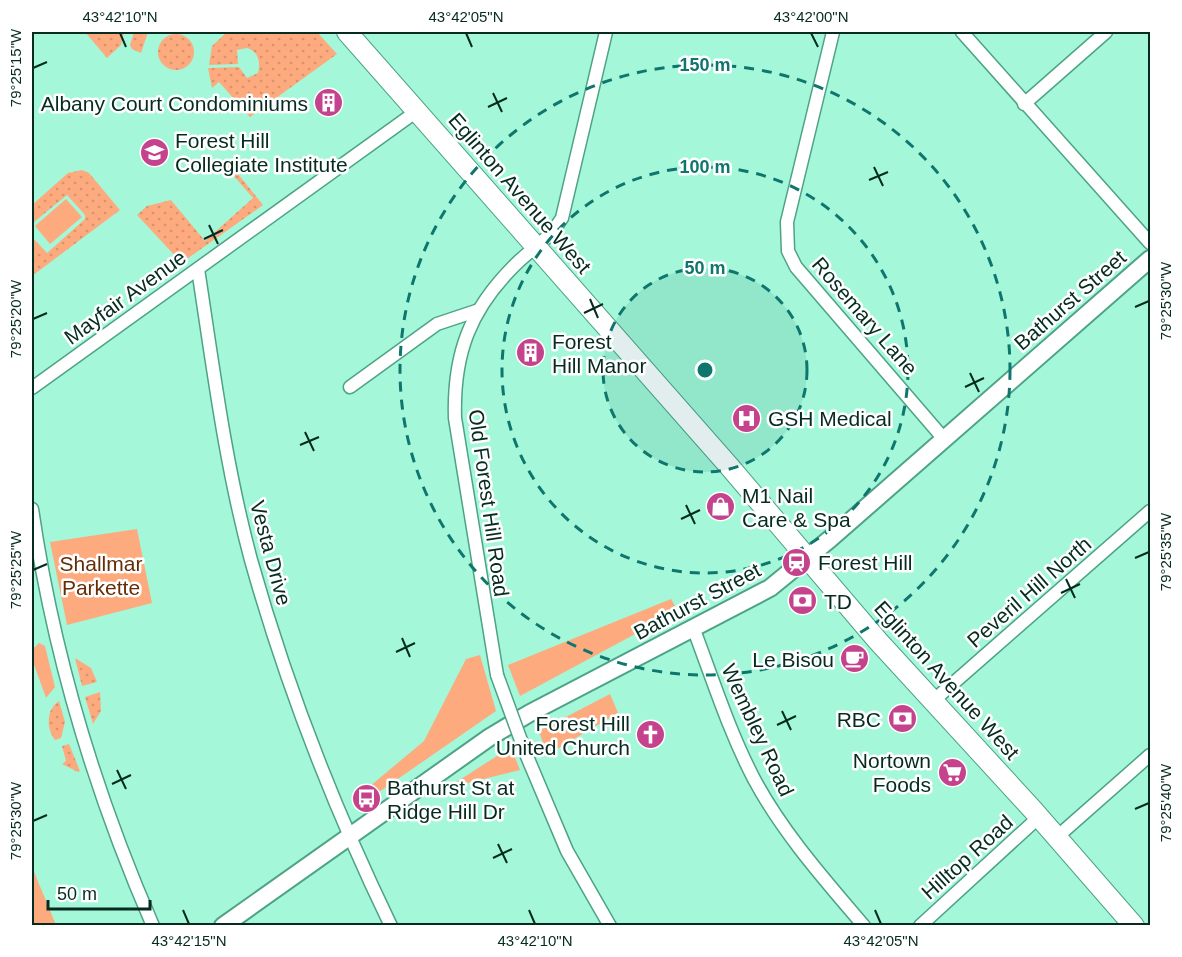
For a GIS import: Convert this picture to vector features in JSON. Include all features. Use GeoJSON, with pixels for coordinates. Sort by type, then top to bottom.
{"type":"FeatureCollection","features":[{"type":"Feature","properties":{"kind":"main road","name":"Eglinton Avenue West"},"geometry":{"type":"LineString","coordinates":[[347,32],[807,558],[1134,926]]}},
{"type":"Feature","properties":{"kind":"main road","name":"Bathurst Street"},"geometry":{"type":"LineString","coordinates":[[223,926],[490,737],[530,713],[694,630],[770,588],[944,440],[1150,259]]}},
{"type":"Feature","properties":{"kind":"street","name":"Old Forest Hill Road"},"geometry":{"type":"LineString","coordinates":[[606,32],[561,218],[552,234],[493,287],[476,311],[461,352],[454,394],[455,418],[497,675],[526,754],[567,851],[610,926]]}},
{"type":"Feature","properties":{"kind":"street","name":"Rosemary Lane"},"geometry":{"type":"LineString","coordinates":[[833,32],[788,222],[788,251],[796,267],[944,440]]}},
{"type":"Feature","properties":{"kind":"street"},"geometry":{"type":"LineString","coordinates":[[962,32],[1150,243]]}},
{"type":"Feature","properties":{"kind":"street"},"geometry":{"type":"LineString","coordinates":[[1024,104],[1106,32]]}},
{"type":"Feature","properties":{"kind":"street","name":"Mayfair Avenue"},"geometry":{"type":"LineString","coordinates":[[32,388],[417,111]]}},
{"type":"Feature","properties":{"kind":"street","name":"Vesta Drive"},"geometry":{"type":"LineString","coordinates":[[198,269],[223,432],[251,559],[303,722],[391,926]]}},
{"type":"Feature","properties":{"kind":"street"},"geometry":{"type":"LineString","coordinates":[[350,387],[437,324],[476,311]]}},
{"type":"Feature","properties":{"kind":"street"},"geometry":{"type":"LineString","coordinates":[[32,509],[60,653],[84,738],[117,837],[153,926]]}},
{"type":"Feature","properties":{"kind":"street","name":"Peveril Hill North"},"geometry":{"type":"LineString","coordinates":[[933,701],[1150,512]]}},
{"type":"Feature","properties":{"kind":"street","name":"Wembley Road"},"geometry":{"type":"LineString","coordinates":[[694,630],[719,700],[754,779],[794,842],[864,926]]}},
{"type":"Feature","properties":{"kind":"street"},"geometry":{"type":"LineString","coordinates":[[1057,837],[1150,755]]}},
{"type":"Feature","properties":{"kind":"street","name":"Hilltop Road"},"geometry":{"type":"LineString","coordinates":[[920,926],[1039,817]]}},
{"type":"Feature","properties":{"kind":"green space"},"geometry":{"type":"Polygon","coordinates":[[[85,32],[124,32],[121,45],[107,58],[85,32]]]}},
{"type":"Feature","properties":{"kind":"green space"},"geometry":{"type":"Polygon","coordinates":[[[134,32],[148,32],[141,53],[132,49],[130,45],[134,32]]]}},
{"type":"Feature","properties":{"kind":"green space"},"geometry":{"type":"Polygon","coordinates":[[[227,32],[317,32],[337,54],[250,117],[219,82],[212,88],[208,68],[239,67],[247,78],[258,73],[258,57],[247,48],[237,50],[238,64],[209,65],[212,46],[227,32]]]}},
{"type":"Feature","properties":{"kind":"green space"},"geometry":{"type":"Polygon","coordinates":[[[176,34],[189,39],[194,52],[189,65],[176,70],[163,65],[158,52],[163,39],[176,34]]]}},
{"type":"Feature","properties":{"kind":"green space"},"geometry":{"type":"Polygon","coordinates":[[[230,164],[263,205],[184,261],[178,259],[137,215],[147,206],[171,200],[205,241],[253,198],[226,167],[230,164]]]}},
{"type":"Feature","properties":{"kind":"green space"},"geometry":{"type":"Polygon","coordinates":[[[82,170],[89,173],[120,210],[32,276],[32,237],[47,253],[85,219],[85,215],[67,195],[34,222],[32,205],[68,173],[82,170]]]}},
{"type":"Feature","properties":{"kind":"green space"},"geometry":{"type":"Polygon","coordinates":[[[66,199],[82,217],[50,244],[35,226],[66,199]]]}},
{"type":"Feature","properties":{"kind":"green space","name":"Shallmar Parkette"},"geometry":{"type":"Polygon","coordinates":[[[137,529],[152,603],[67,625],[50,542],[137,529]]]}},
{"type":"Feature","properties":{"kind":"green space"},"geometry":{"type":"Polygon","coordinates":[[[671,599],[678,611],[520,696],[508,665],[671,599]]]}},
{"type":"Feature","properties":{"kind":"green space"},"geometry":{"type":"Polygon","coordinates":[[[39,643],[45,646],[55,687],[46,698],[32,659],[32,650],[39,643]]]}},
{"type":"Feature","properties":{"kind":"green space"},"geometry":{"type":"Polygon","coordinates":[[[480,655],[496,711],[363,803],[357,797],[424,741],[466,659],[480,655]]]}},
{"type":"Feature","properties":{"kind":"green space"},"geometry":{"type":"Polygon","coordinates":[[[75,658],[91,668],[97,682],[82,686],[75,658]]]}},
{"type":"Feature","properties":{"kind":"green space"},"geometry":{"type":"Polygon","coordinates":[[[100,692],[101,711],[93,724],[85,697],[100,692]]]}},
{"type":"Feature","properties":{"kind":"green space"},"geometry":{"type":"Polygon","coordinates":[[[610,694],[618,713],[547,755],[539,731],[610,694]]]}},
{"type":"Feature","properties":{"kind":"green space"},"geometry":{"type":"Polygon","coordinates":[[[59,701],[65,722],[61,738],[55,740],[50,730],[49,719],[52,709],[59,701]]]}},
{"type":"Feature","properties":{"kind":"green space"},"geometry":{"type":"Polygon","coordinates":[[[69,744],[80,771],[78,772],[62,764],[66,761],[62,746],[69,744]]]}},
{"type":"Feature","properties":{"kind":"green space"},"geometry":{"type":"Polygon","coordinates":[[[511,747],[520,770],[447,788],[511,747]]]}},
{"type":"Feature","properties":{"kind":"green space"},"geometry":{"type":"Polygon","coordinates":[[[32,867],[56,925],[32,925],[32,867]]]}},
{"type":"Feature","properties":{"kind":"place","name":"Albany Court Condominiums"},"geometry":{"type":"Point","coordinates":[329,103]}},
{"type":"Feature","properties":{"kind":"place","name":"Forest Hill Collegiate Institute"},"geometry":{"type":"Point","coordinates":[154,152]}},
{"type":"Feature","properties":{"kind":"place","name":"Forest Hill Manor"},"geometry":{"type":"Point","coordinates":[531,353]}},
{"type":"Feature","properties":{"kind":"place","name":"GSH Medical"},"geometry":{"type":"Point","coordinates":[747,418]}},
{"type":"Feature","properties":{"kind":"place","name":"M1 Nail Care & Spa"},"geometry":{"type":"Point","coordinates":[721,507]}},
{"type":"Feature","properties":{"kind":"place","name":"Forest Hill"},"geometry":{"type":"Point","coordinates":[797,562]}},
{"type":"Feature","properties":{"kind":"place","name":"TD"},"geometry":{"type":"Point","coordinates":[803,601]}},
{"type":"Feature","properties":{"kind":"place","name":"Le Bisou"},"geometry":{"type":"Point","coordinates":[855,659]}},
{"type":"Feature","properties":{"kind":"place","name":"RBC"},"geometry":{"type":"Point","coordinates":[902,719]}},
{"type":"Feature","properties":{"kind":"place","name":"Forest Hill United Church"},"geometry":{"type":"Point","coordinates":[651,735]}},
{"type":"Feature","properties":{"kind":"place","name":"Nortown Foods"},"geometry":{"type":"Point","coordinates":[952,772]}},
{"type":"Feature","properties":{"kind":"place","name":"Bathurst St at Ridge Hill Dr"},"geometry":{"type":"Point","coordinates":[366,799]}}]}
